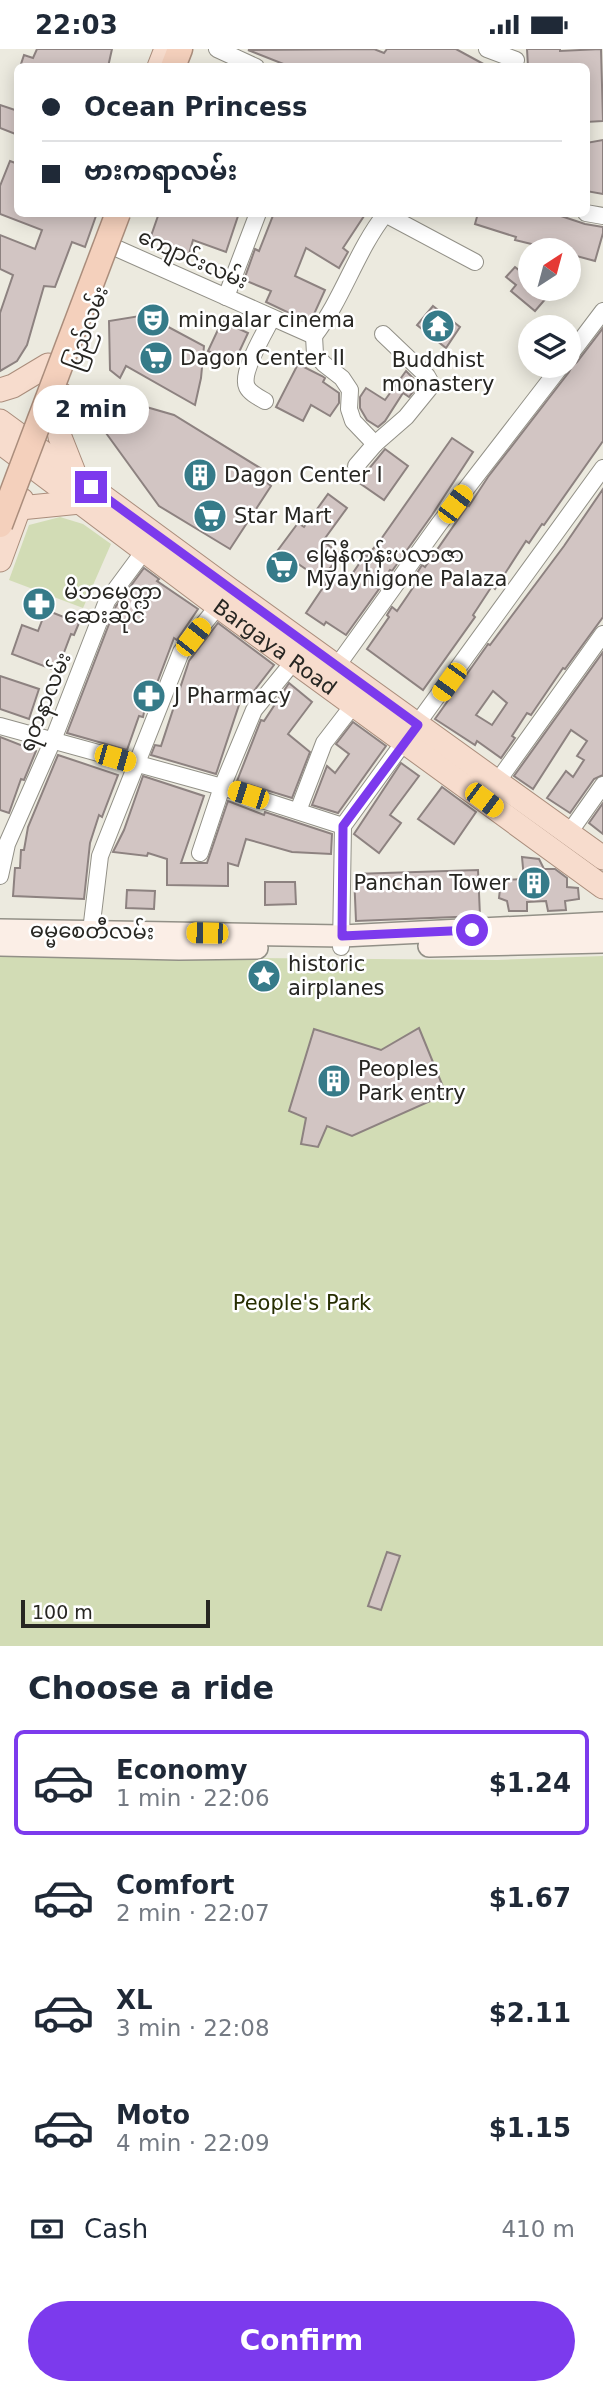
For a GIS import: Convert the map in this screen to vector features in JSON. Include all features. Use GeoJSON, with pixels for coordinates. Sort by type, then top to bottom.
{"type":"FeatureCollection","features":[{"type":"Feature","properties":{"kind":"highway"},"geometry":{"type":"LineString","coordinates":[[0,525],[116,217]]}},
{"type":"Feature","properties":{"kind":"main road","name":"ပြည်လမ်း"},"geometry":{"type":"LineString","coordinates":[[0,560],[22,450],[48,365],[104,217]]}},
{"type":"Feature","properties":{"kind":"main road","name":"ပြည်လမ်း"},"geometry":{"type":"LineString","coordinates":[[22,450],[62,395],[128,217]]}},
{"type":"Feature","properties":{"kind":"main road"},"geometry":{"type":"LineString","coordinates":[[0,390],[13,386],[48,365]]}},
{"type":"Feature","properties":{"kind":"main road"},"geometry":{"type":"LineString","coordinates":[[62,395],[58,425],[75,474]]}},
{"type":"Feature","properties":{"kind":"main road"},"geometry":{"type":"LineString","coordinates":[[0,421],[22,450],[80,502]]}},
{"type":"Feature","properties":{"kind":"main road"},"geometry":{"type":"LineString","coordinates":[[22,450],[75,474],[223,598],[337,666],[411,734],[594,880]]}},
{"type":"Feature","properties":{"kind":"main road"},"geometry":{"type":"LineString","coordinates":[[10,502],[80,502]]}},
{"type":"Feature","properties":{"kind":"main road","name":"Bargaya Road"},"geometry":{"type":"LineString","coordinates":[[80,502],[144,551],[223,598],[294,661],[354,705],[411,734]]}},
{"type":"Feature","properties":{"kind":"main road"},"geometry":{"type":"LineString","coordinates":[[411,734],[497,782],[600,856],[594,880]]}},
{"type":"Feature","properties":{"kind":"main road","name":"ဓမ္မစေတီလမ်း"},"geometry":{"type":"LineString","coordinates":[[0,945],[179,949],[342,942],[603,923]]}},
{"type":"Feature","properties":{"kind":"main road","name":"ဓမ္မစေတီလမ်း"},"geometry":{"type":"LineString","coordinates":[[0,930],[91,931],[342,942],[603,941]]}},
{"type":"Feature","properties":{"kind":"street"},"geometry":{"type":"LineString","coordinates":[[217,49],[247,63]]}},
{"type":"Feature","properties":{"kind":"street"},"geometry":{"type":"LineString","coordinates":[[487,49],[515,59]]}},
{"type":"Feature","properties":{"kind":"street"},"geometry":{"type":"LineString","coordinates":[[226,297],[256,217]]}},
{"type":"Feature","properties":{"kind":"street"},"geometry":{"type":"LineString","coordinates":[[375,443],[353,421],[349,409],[350,390],[342,378],[316,354],[314,336],[372,231],[384,217]]}},
{"type":"Feature","properties":{"kind":"street"},"geometry":{"type":"LineString","coordinates":[[392,217],[475,262]]}},
{"type":"Feature","properties":{"kind":"street","name":"ကျောင်းလမ်း"},"geometry":{"type":"LineString","coordinates":[[116,248],[314,336]]}},
{"type":"Feature","properties":{"kind":"street"},"geometry":{"type":"LineString","coordinates":[[581,340],[603,311]]}},
{"type":"Feature","properties":{"kind":"street"},"geometry":{"type":"LineString","coordinates":[[265,401],[245,385],[246,373],[272,318]]}},
{"type":"Feature","properties":{"kind":"street"},"geometry":{"type":"LineString","coordinates":[[356,466],[375,443],[406,417],[432,385],[427,376],[383,334]]}},
{"type":"Feature","properties":{"kind":"street"},"geometry":{"type":"LineString","coordinates":[[337,666],[448,513],[552,378]]}},
{"type":"Feature","properties":{"kind":"street"},"geometry":{"type":"LineString","coordinates":[[342,942],[343,826],[603,468]]}},
{"type":"Feature","properties":{"kind":"street","name":"ရတနာလမ်း"},"geometry":{"type":"LineString","coordinates":[[0,876],[7,844],[53,740],[107,601],[144,551]]}},
{"type":"Feature","properties":{"kind":"street"},"geometry":{"type":"LineString","coordinates":[[91,931],[100,856],[136,764],[181,652],[223,598]]}},
{"type":"Feature","properties":{"kind":"street"},"geometry":{"type":"LineString","coordinates":[[497,782],[603,634]]}},
{"type":"Feature","properties":{"kind":"street"},"geometry":{"type":"LineString","coordinates":[[200,853],[222,787],[254,710],[294,661]]}},
{"type":"Feature","properties":{"kind":"street"},"geometry":{"type":"LineString","coordinates":[[298,811],[324,743],[354,705]]}},
{"type":"Feature","properties":{"kind":"street"},"geometry":{"type":"LineString","coordinates":[[0,726],[222,787],[343,826]]}},
{"type":"Feature","properties":{"kind":"street"},"geometry":{"type":"LineString","coordinates":[[569,833],[603,785]]}},
{"type":"Feature","properties":{"kind":"green space"},"geometry":{"type":"Polygon","coordinates":[[[60,517],[83,524],[111,544],[83,608],[9,580],[29,525],[60,517]]]}},
{"type":"Feature","properties":{"kind":"green space","name":"People's Park"},"geometry":{"type":"Polygon","coordinates":[[[0,956],[497,960],[603,956],[603,1646],[0,1646],[0,956]]]}},
{"type":"Feature","properties":{"kind":"building"},"geometry":{"type":"Polygon","coordinates":[[[37,49],[112,49],[109,63],[21,63],[24,55],[33,58],[37,49]]]}},
{"type":"Feature","properties":{"kind":"building"},"geometry":{"type":"Polygon","coordinates":[[[374,49],[384,53],[387,49],[456,49],[482,63],[281,63],[248,50],[374,49]]]}},
{"type":"Feature","properties":{"kind":"building"},"geometry":{"type":"Polygon","coordinates":[[[527,49],[601,49],[603,121],[590,122],[590,63],[528,63],[527,49]]]}},
{"type":"Feature","properties":{"kind":"building"},"geometry":{"type":"Polygon","coordinates":[[[0,105],[14,110],[14,133],[0,128],[0,105]]]}},
{"type":"Feature","properties":{"kind":"building"},"geometry":{"type":"Polygon","coordinates":[[[603,140],[603,194],[590,192],[590,142],[603,140]]]}},
{"type":"Feature","properties":{"kind":"building"},"geometry":{"type":"Polygon","coordinates":[[[10,161],[14,162],[14,217],[96,217],[85,247],[72,242],[55,287],[44,286],[27,345],[17,361],[0,371],[0,313],[13,275],[0,269],[0,235],[35,249],[42,230],[0,214],[0,186],[10,161]]]}},
{"type":"Feature","properties":{"kind":"building"},"geometry":{"type":"Polygon","coordinates":[[[158,217],[238,217],[226,252],[193,240],[189,254],[150,239],[158,217]]]}},
{"type":"Feature","properties":{"kind":"building"},"geometry":{"type":"Polygon","coordinates":[[[272,217],[363,217],[343,248],[348,252],[339,268],[306,248],[295,276],[325,290],[310,323],[266,302],[271,291],[244,280],[255,249],[259,251],[272,217]]]}},
{"type":"Feature","properties":{"kind":"building"},"geometry":{"type":"Polygon","coordinates":[[[477,217],[564,217],[603,227],[595,261],[581,257],[581,238],[518,238],[518,241],[515,240],[516,237],[475,224],[477,217]]]}},
{"type":"Feature","properties":{"kind":"building"},"geometry":{"type":"Polygon","coordinates":[[[515,267],[518,269],[518,297],[511,291],[516,285],[506,277],[515,267]]]}},
{"type":"Feature","properties":{"kind":"building"},"geometry":{"type":"Polygon","coordinates":[[[523,301],[544,301],[535,311],[523,301]]]}},
{"type":"Feature","properties":{"kind":"building","name":"Buddhist monastery"},"geometry":{"type":"Polygon","coordinates":[[[433,306],[460,327],[446,348],[417,325],[433,306]]]}},
{"type":"Feature","properties":{"kind":"building","name":"Dagon Center II"},"geometry":{"type":"Polygon","coordinates":[[[146,315],[204,346],[195,405],[126,366],[120,378],[110,370],[109,321],[146,315]]]}},
{"type":"Feature","properties":{"kind":"building"},"geometry":{"type":"Polygon","coordinates":[[[222,321],[248,333],[234,363],[208,351],[222,321]]]}},
{"type":"Feature","properties":{"kind":"building"},"geometry":{"type":"Polygon","coordinates":[[[603,328],[603,441],[544,525],[542,524],[529,543],[526,541],[495,589],[492,586],[473,615],[475,617],[423,690],[367,649],[389,617],[387,615],[392,607],[397,611],[418,580],[414,578],[422,565],[425,567],[488,477],[564,378],[581,378],[581,357],[603,328]]]}},
{"type":"Feature","properties":{"kind":"building"},"geometry":{"type":"Polygon","coordinates":[[[298,364],[325,378],[323,382],[339,393],[339,403],[330,416],[311,405],[303,421],[276,407],[298,364]]]}},
{"type":"Feature","properties":{"kind":"building"},"geometry":{"type":"Polygon","coordinates":[[[406,371],[419,384],[409,397],[403,393],[378,427],[367,420],[360,408],[360,397],[366,388],[385,400],[406,371]]]}},
{"type":"Feature","properties":{"kind":"building","name":"Dagon Center I"},"geometry":{"type":"Polygon","coordinates":[[[129,402],[174,415],[265,471],[262,479],[271,486],[230,549],[159,506],[106,433],[120,408],[129,402]]]}},
{"type":"Feature","properties":{"kind":"building"},"geometry":{"type":"Polygon","coordinates":[[[452,438],[473,452],[432,515],[377,588],[379,589],[346,635],[306,613],[326,583],[278,550],[298,523],[304,527],[328,494],[347,508],[323,541],[340,554],[328,571],[346,583],[365,555],[379,542],[452,438]]]}},
{"type":"Feature","properties":{"kind":"building"},"geometry":{"type":"Polygon","coordinates":[[[385,449],[408,466],[384,500],[358,482],[385,449]]]}},
{"type":"Feature","properties":{"kind":"building"},"geometry":{"type":"Polygon","coordinates":[[[603,489],[603,617],[531,715],[527,713],[512,736],[515,738],[501,758],[477,741],[475,745],[435,719],[488,644],[490,645],[603,489]],[[493,691],[476,715],[492,725],[507,703],[493,691]]]}},
{"type":"Feature","properties":{"kind":"building"},"geometry":{"type":"Polygon","coordinates":[[[144,568],[159,579],[157,581],[198,609],[177,640],[174,638],[154,691],[149,689],[143,717],[139,716],[127,750],[67,733],[116,606],[144,568]]]}},
{"type":"Feature","properties":{"kind":"building"},"geometry":{"type":"Polygon","coordinates":[[[46,610],[79,623],[74,635],[71,634],[57,671],[12,654],[22,625],[38,631],[46,610]]]}},
{"type":"Feature","properties":{"kind":"building"},"geometry":{"type":"Polygon","coordinates":[[[218,623],[274,665],[247,700],[242,696],[216,774],[151,755],[155,745],[161,746],[189,661],[218,623]]]}},
{"type":"Feature","properties":{"kind":"building"},"geometry":{"type":"Polygon","coordinates":[[[603,652],[603,775],[594,779],[570,813],[547,798],[566,771],[573,777],[584,760],[577,756],[587,741],[571,730],[533,789],[514,776],[603,652]]]}},
{"type":"Feature","properties":{"kind":"building"},"geometry":{"type":"Polygon","coordinates":[[[0,676],[39,689],[29,719],[0,709],[0,676]]]}},
{"type":"Feature","properties":{"kind":"building"},"geometry":{"type":"Polygon","coordinates":[[[289,683],[312,702],[288,734],[310,752],[292,798],[237,781],[261,720],[264,721],[289,683]]]}},
{"type":"Feature","properties":{"kind":"building"},"geometry":{"type":"Polygon","coordinates":[[[353,722],[386,746],[338,813],[312,805],[327,766],[335,773],[349,754],[336,744],[353,722]]]}},
{"type":"Feature","properties":{"kind":"building"},"geometry":{"type":"Polygon","coordinates":[[[0,737],[36,751],[24,780],[21,779],[9,813],[0,810],[0,737]]]}},
{"type":"Feature","properties":{"kind":"building"},"geometry":{"type":"Polygon","coordinates":[[[58,755],[118,775],[102,817],[99,815],[90,843],[84,899],[13,896],[15,868],[20,868],[21,850],[24,850],[28,827],[58,755]]]}},
{"type":"Feature","properties":{"kind":"building"},"geometry":{"type":"Polygon","coordinates":[[[401,763],[419,776],[390,815],[401,823],[379,853],[354,834],[401,763]]]}},
{"type":"Feature","properties":{"kind":"building"},"geometry":{"type":"Polygon","coordinates":[[[143,776],[204,796],[181,863],[207,863],[228,801],[264,815],[265,812],[332,834],[331,854],[292,852],[246,839],[238,866],[228,863],[228,886],[167,885],[167,859],[148,853],[147,856],[113,852],[124,830],[143,776]]]}},
{"type":"Feature","properties":{"kind":"building"},"geometry":{"type":"Polygon","coordinates":[[[442,787],[476,812],[454,844],[418,819],[442,787]]]}},
{"type":"Feature","properties":{"kind":"building"},"geometry":{"type":"Polygon","coordinates":[[[603,803],[603,834],[589,823],[603,803]]]}},
{"type":"Feature","properties":{"kind":"building","name":"Panchan Tower"},"geometry":{"type":"Polygon","coordinates":[[[522,857],[539,859],[544,869],[555,869],[567,878],[567,887],[578,888],[579,899],[565,901],[566,910],[548,911],[546,901],[527,902],[527,911],[509,911],[507,901],[499,898],[501,880],[524,879],[522,857]]]}},
{"type":"Feature","properties":{"kind":"building"},"geometry":{"type":"Polygon","coordinates":[[[478,870],[480,916],[356,921],[354,874],[478,870]]]}},
{"type":"Feature","properties":{"kind":"building"},"geometry":{"type":"Polygon","coordinates":[[[265,882],[295,882],[296,904],[265,905],[265,882]]]}},
{"type":"Feature","properties":{"kind":"building"},"geometry":{"type":"Polygon","coordinates":[[[127,890],[155,891],[154,909],[126,908],[127,890]]]}},
{"type":"Feature","properties":{"kind":"building"},"geometry":{"type":"Polygon","coordinates":[[[419,1028],[446,1094],[352,1136],[327,1126],[318,1147],[301,1144],[306,1118],[289,1111],[314,1029],[381,1050],[419,1028]]]}},
{"type":"Feature","properties":{"kind":"building"},"geometry":{"type":"Polygon","coordinates":[[[387,1552],[400,1556],[381,1610],[368,1606],[387,1552]]]}},
{"type":"Feature","properties":{"kind":"place","name":"mingalar cinema"},"geometry":{"type":"Point","coordinates":[153,320]}},
{"type":"Feature","properties":{"kind":"place","name":"Buddhist monastery"},"geometry":{"type":"Point","coordinates":[438,326]}},
{"type":"Feature","properties":{"kind":"place","name":"Dagon Center II"},"geometry":{"type":"Point","coordinates":[156,358]}},
{"type":"Feature","properties":{"kind":"place","name":"Dagon Center I"},"geometry":{"type":"Point","coordinates":[200,475]}},
{"type":"Feature","properties":{"kind":"place","name":"Star Mart"},"geometry":{"type":"Point","coordinates":[210,516]}},
{"type":"Feature","properties":{"kind":"place","name":"မြေနီကုန်းပလာဇာ Myaynigone Palaza"},"geometry":{"type":"Point","coordinates":[282,567]}},
{"type":"Feature","properties":{"kind":"place","name":"မိဘမေတ္တာ ဆေးဆိုင်"},"geometry":{"type":"Point","coordinates":[39,604]}},
{"type":"Feature","properties":{"kind":"place","name":"J Pharmacy"},"geometry":{"type":"Point","coordinates":[149,696]}},
{"type":"Feature","properties":{"kind":"place","name":"Panchan Tower"},"geometry":{"type":"Point","coordinates":[534,883]}},
{"type":"Feature","properties":{"kind":"place","name":"historic airplanes"},"geometry":{"type":"Point","coordinates":[264,976]}},
{"type":"Feature","properties":{"kind":"place","name":"Peoples Park entry"},"geometry":{"type":"Point","coordinates":[334,1081]}},
{"type":"Feature","properties":{"kind":"route"},"geometry":{"type":"LineString","coordinates":[[91,487],[418,725],[343,826],[342,936],[472,930]]}}]}
